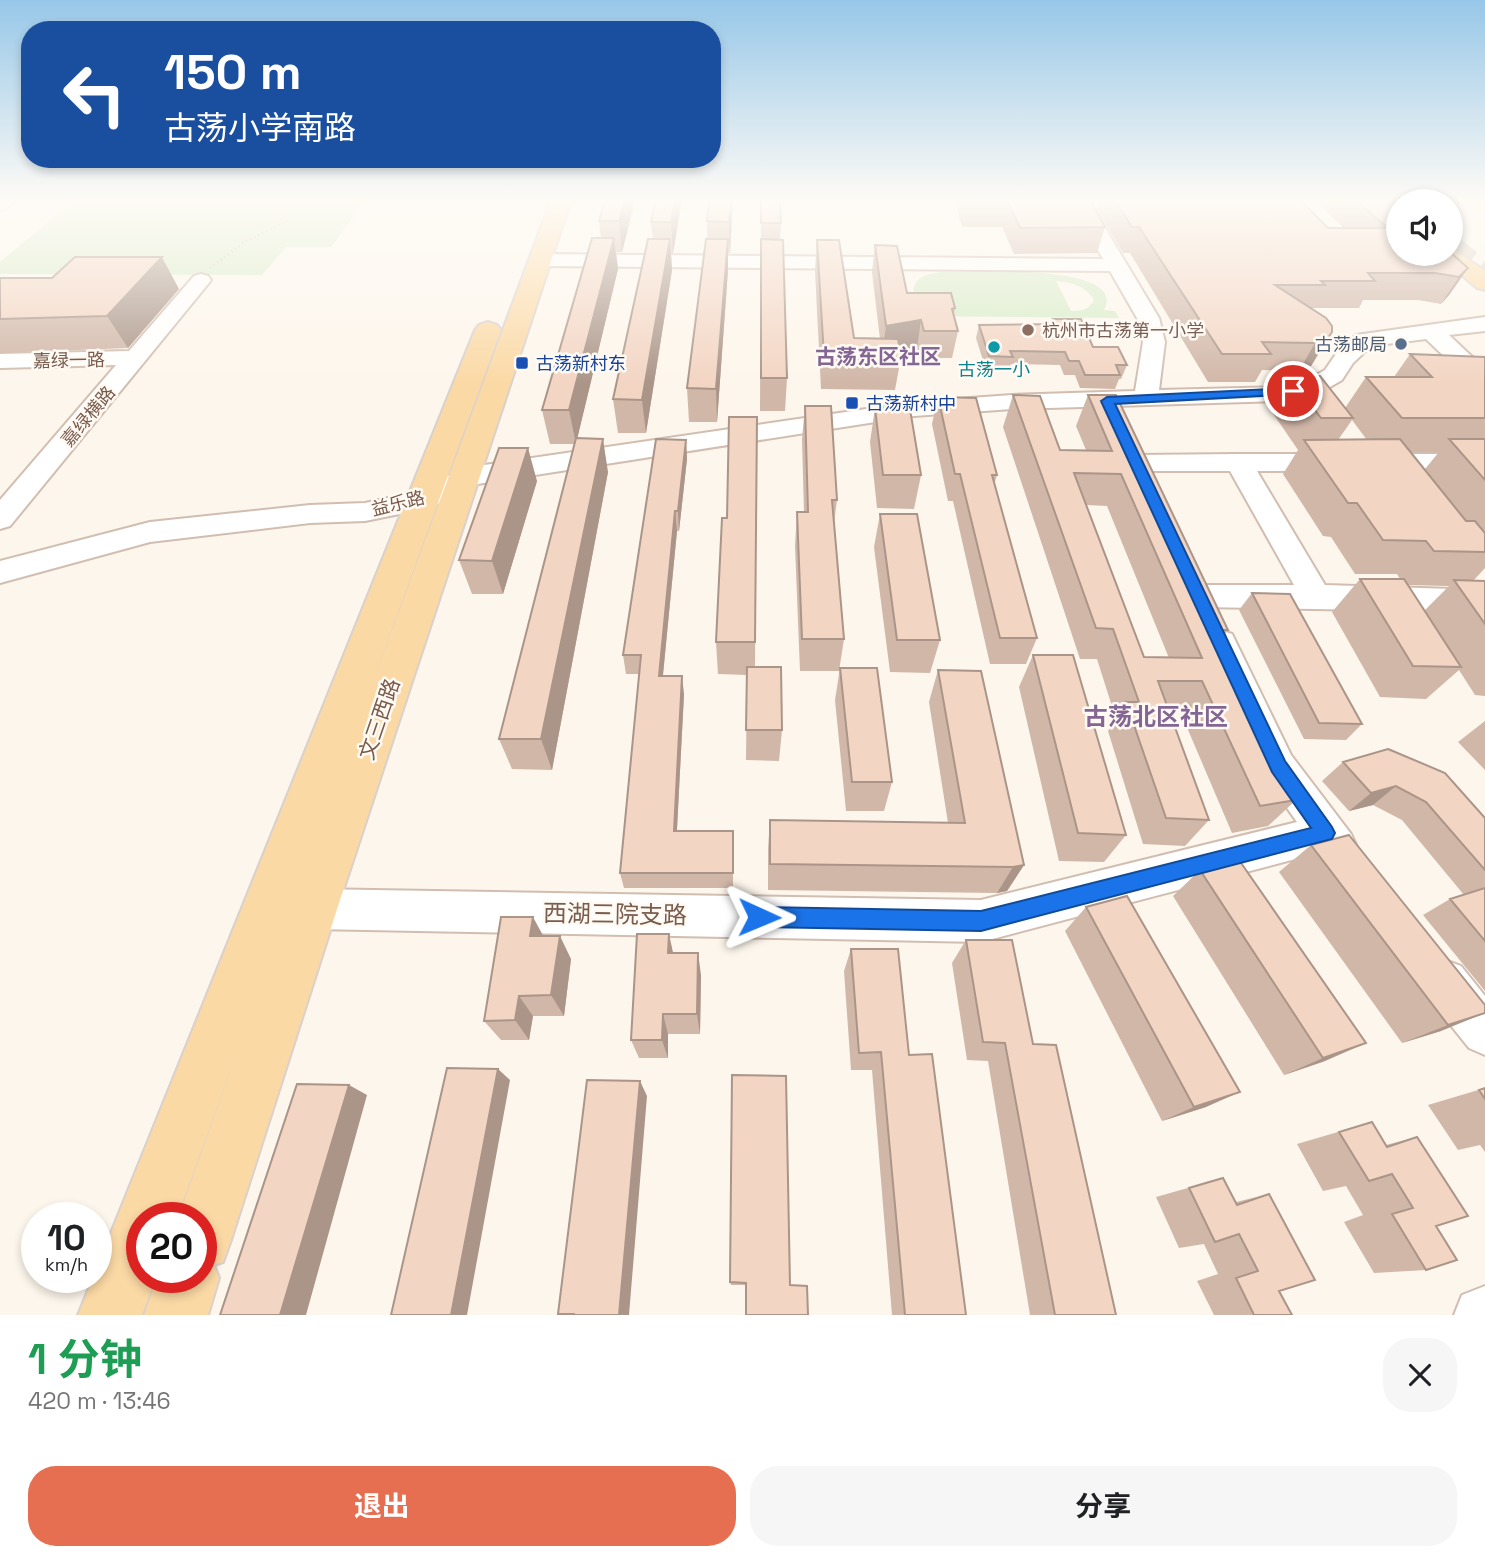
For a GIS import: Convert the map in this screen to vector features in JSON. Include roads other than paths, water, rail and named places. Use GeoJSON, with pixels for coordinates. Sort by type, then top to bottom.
{"type":"FeatureCollection","features":[{"type":"Feature","properties":{"kind":"main road","name":"文三西路"},"geometry":{"type":"LineString","coordinates":[[153,1202],[514,261]]}},
{"type":"Feature","properties":{"kind":"main road","name":"文三西路"},"geometry":{"type":"LineString","coordinates":[[214,1202],[313,909],[540,261]]}},
{"type":"Feature","properties":{"kind":"main road"},"geometry":{"type":"LineString","coordinates":[[1463,266],[1485,283]]}},
{"type":"Feature","properties":{"kind":"main road"},"geometry":{"type":"LineString","coordinates":[[110,1315],[126,1274]]}},
{"type":"Feature","properties":{"kind":"main road"},"geometry":{"type":"LineString","coordinates":[[176,1315],[183,1293]]}},
{"type":"Feature","properties":{"kind":"street"},"geometry":{"type":"LineString","coordinates":[[697,261],[1116,265]]}},
{"type":"Feature","properties":{"kind":"street"},"geometry":{"type":"LineString","coordinates":[[1114,261],[1148,318],[1154,342],[1146,398]]}},
{"type":"Feature","properties":{"kind":"street","name":"嘉绿横路"},"geometry":{"type":"LineString","coordinates":[[0,519],[201,280],[170,280]]}},
{"type":"Feature","properties":{"kind":"street","name":"益乐路"},"geometry":{"type":"LineString","coordinates":[[0,572],[149,532],[310,514],[365,512],[424,500],[464,477],[914,409],[1012,402],[1122,432],[1146,398],[1277,394],[1308,389],[1334,375],[1364,340],[1485,324]]}},
{"type":"Feature","properties":{"kind":"street"},"geometry":{"type":"LineString","coordinates":[[1431,331],[1484,382]]}},
{"type":"Feature","properties":{"kind":"street","name":"嘉绿一路"},"geometry":{"type":"LineString","coordinates":[[0,361],[137,358]]}},
{"type":"Feature","properties":{"kind":"street"},"geometry":{"type":"LineString","coordinates":[[1334,375],[1362,378]]}},
{"type":"Feature","properties":{"kind":"street"},"geometry":{"type":"LineString","coordinates":[[1456,381],[1484,382]]}},
{"type":"Feature","properties":{"kind":"street"},"geometry":{"type":"LineString","coordinates":[[1122,432],[1238,463],[1485,462]]}},
{"type":"Feature","properties":{"kind":"street"},"geometry":{"type":"LineString","coordinates":[[1122,432],[1153,499]]}},
{"type":"Feature","properties":{"kind":"street"},"geometry":{"type":"LineString","coordinates":[[1238,463],[1316,597]]}},
{"type":"Feature","properties":{"kind":"street"},"geometry":{"type":"LineString","coordinates":[[1359,875],[1325,833],[1278,766],[1193,584],[1316,597],[1485,601]]}},
{"type":"Feature","properties":{"kind":"street","name":"西湖三院支路"},"geometry":{"type":"LineString","coordinates":[[313,909],[981,921],[1325,833]]}},
{"type":"Feature","properties":{"kind":"street"},"geometry":{"type":"LineString","coordinates":[[1426,959],[1485,1032]]}},
{"type":"Feature","properties":{"kind":"tunnel"},"geometry":{"type":"LineString","coordinates":[[1469,261],[1485,274]]}},
{"type":"Feature","properties":{"kind":"place","name":"杭州市古荡第一小学"},"geometry":{"type":"Point","coordinates":[1028,330]}},
{"type":"Feature","properties":{"kind":"place","name":"古荡邮局"},"geometry":{"type":"Point","coordinates":[1401,344]}},
{"type":"Feature","properties":{"kind":"place","name":"古荡一小"},"geometry":{"type":"Point","coordinates":[994,347]}},
{"type":"Feature","properties":{"kind":"place","name":"古荡新村东"},"geometry":{"type":"Point","coordinates":[522,363]}},
{"type":"Feature","properties":{"kind":"place","name":"古荡新村中"},"geometry":{"type":"Point","coordinates":[852,403]}},
{"type":"Feature","properties":{"kind":"district","name":"古荡东区社区"},"geometry":{"type":"Point","coordinates":[878,356]}},
{"type":"Feature","properties":{"kind":"district","name":"古荡北区社区"},"geometry":{"type":"Point","coordinates":[1156,716]}}]}
